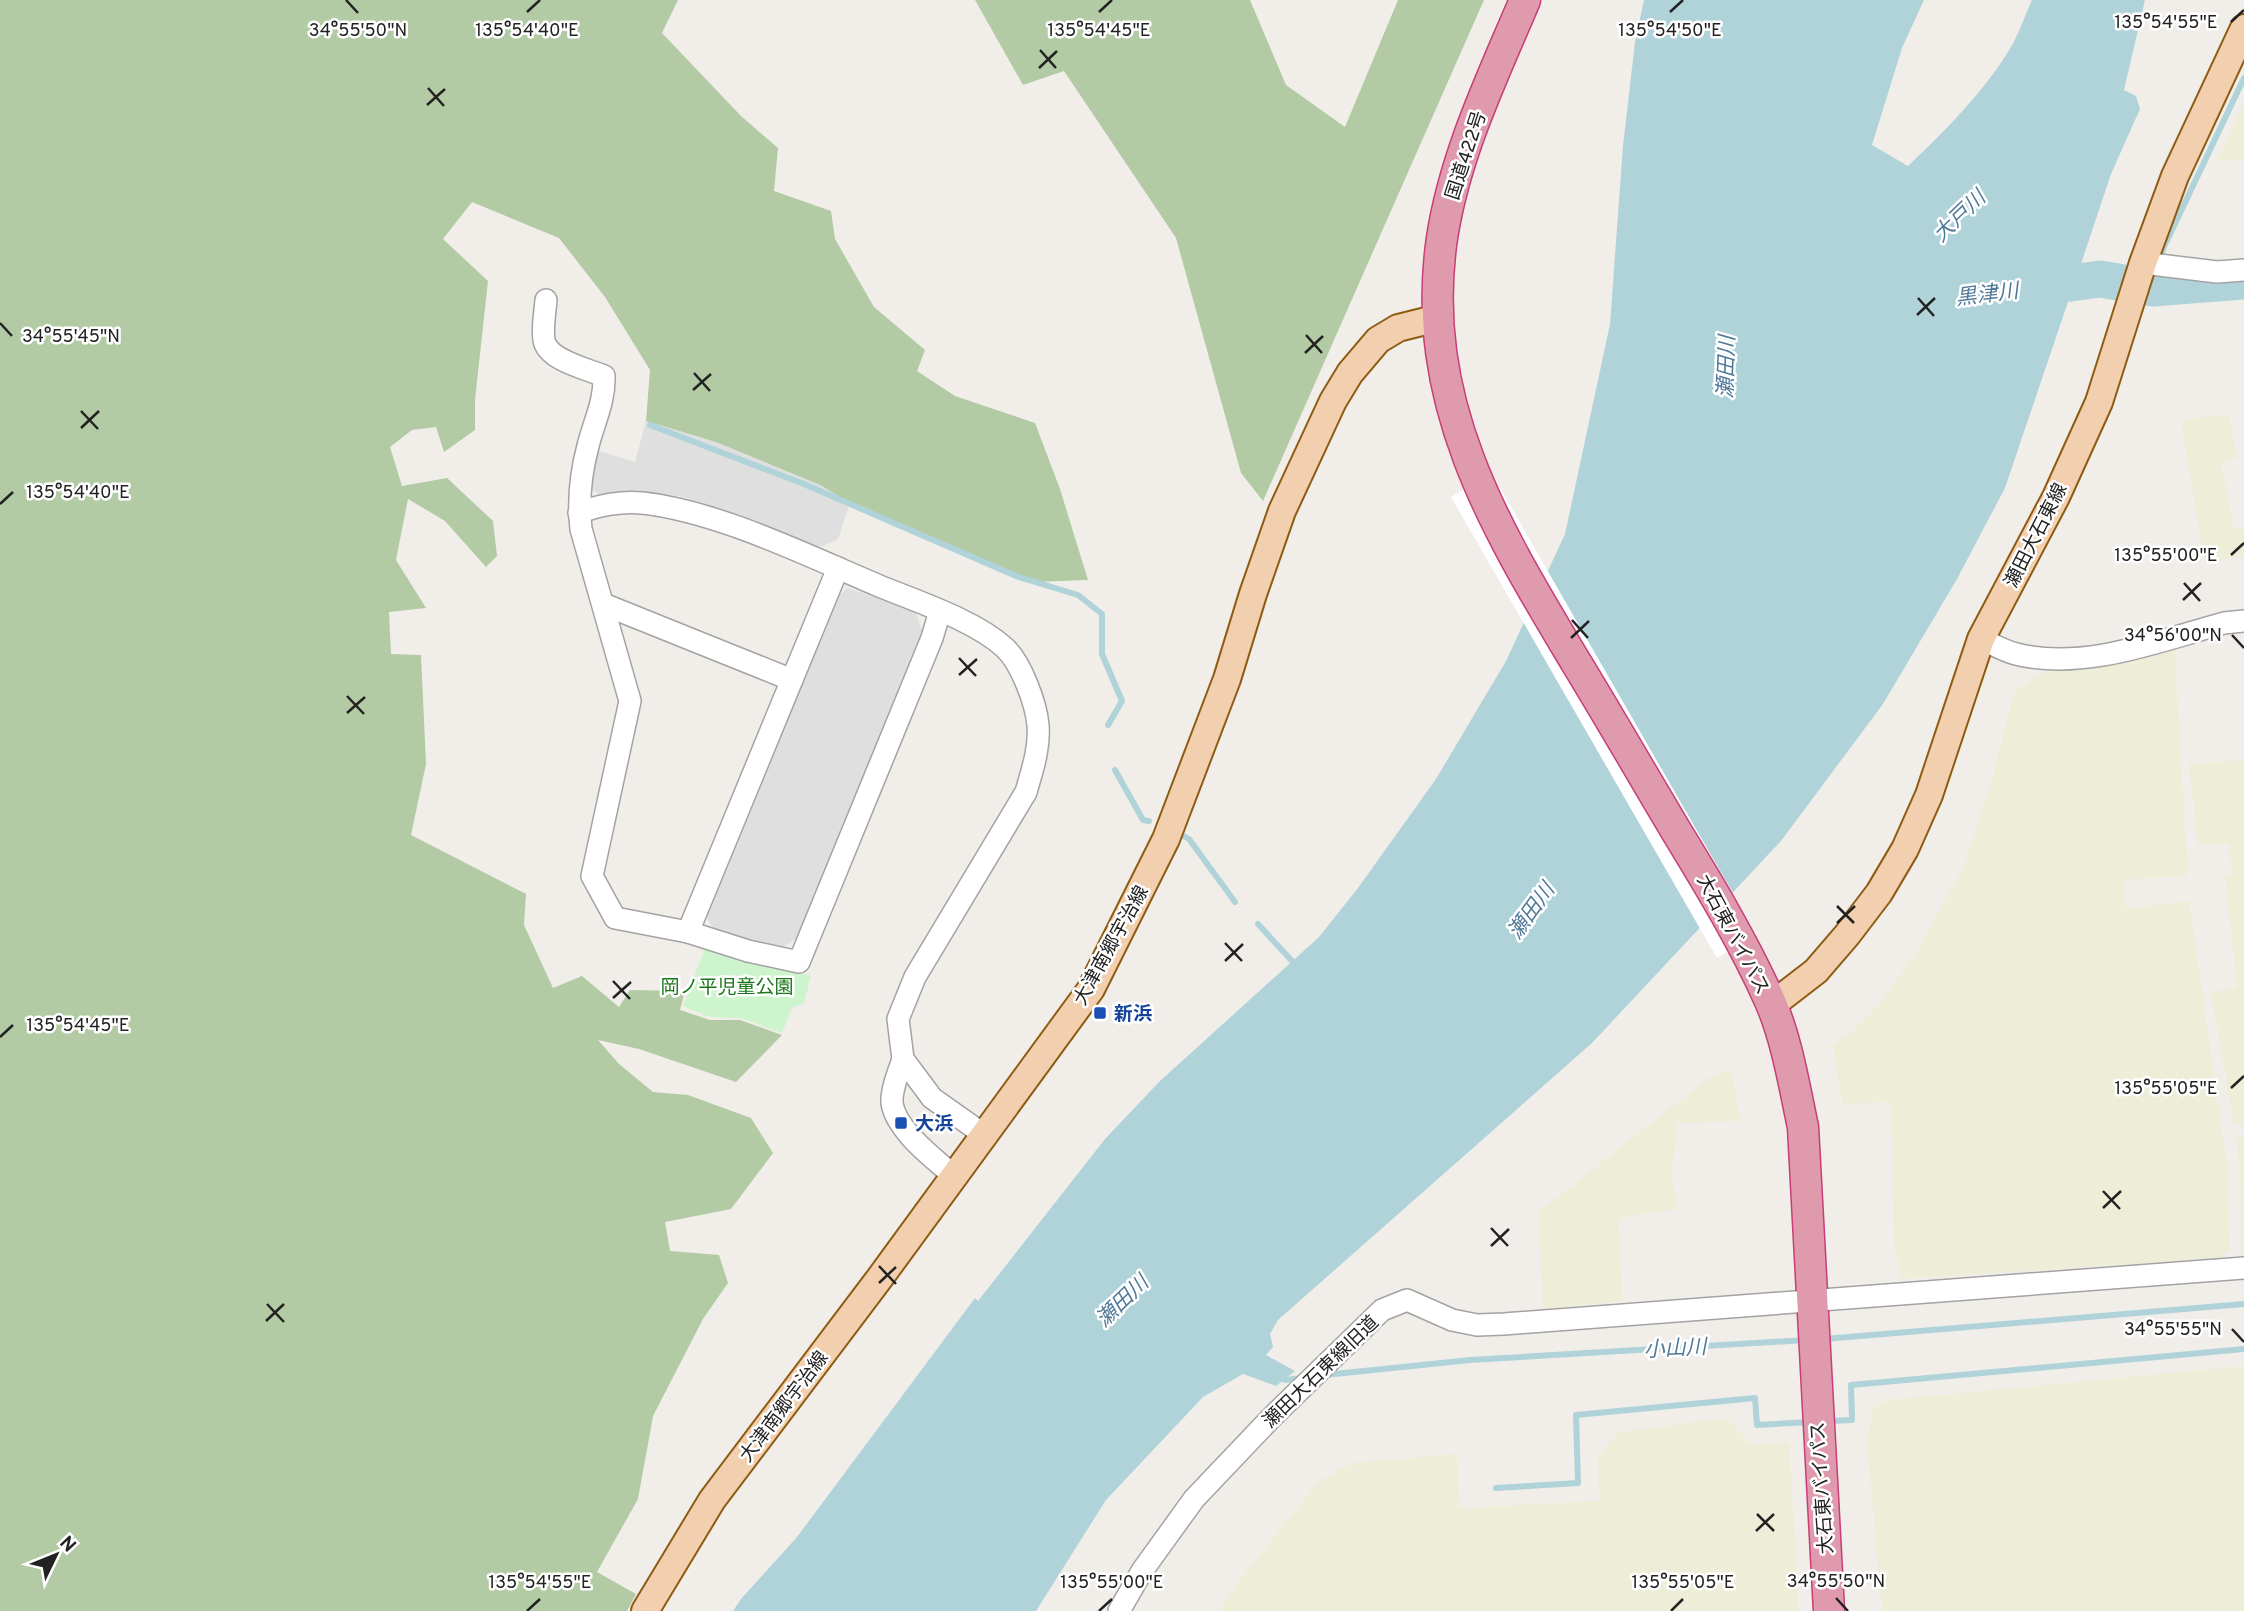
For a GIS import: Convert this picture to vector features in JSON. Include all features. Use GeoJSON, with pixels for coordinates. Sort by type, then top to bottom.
{"type":"FeatureCollection","features":[{"type":"Feature","properties":{"kind":"highway","name":"国道422号"},"geometry":{"type":"LineString","coordinates":[[1438,318],[1442,241],[1451,191],[1468,135],[1525,0]]}},
{"type":"Feature","properties":{"kind":"highway","name":"大石東バイパス"},"geometry":{"type":"LineString","coordinates":[[1438,318],[1444,371],[1457,428],[1476,482],[1526,580],[1698,867],[1772,1005],[1803,1127],[1829,1611]]}},
{"type":"Feature","properties":{"kind":"main road","name":"瀬田大石東線"},"geometry":{"type":"LineString","coordinates":[[1772,1005],[1816,971],[1847,935],[1879,893],[1905,849],[1929,795],[1981,639],[2056,497],[2099,402],[2137,281],[2175,176],[2244,28]]}},
{"type":"Feature","properties":{"kind":"main road","name":"大津南郷宇治線"},"geometry":{"type":"LineString","coordinates":[[645,1611],[712,1500],[879,1279],[1091,989],[1166,839],[1227,679],[1282,511],[1333,401],[1356,364],[1378,340],[1398,328],[1438,318]]}},
{"type":"Feature","properties":{"kind":"street"},"geometry":{"type":"LineString","coordinates":[[2137,281],[2244,270]]}},
{"type":"Feature","properties":{"kind":"street"},"geometry":{"type":"LineString","coordinates":[[546,300],[546,347],[557,359],[604,376],[605,392],[587,448],[579,513],[581,529],[629,701],[592,876],[615,918],[688,932],[748,951],[799,962],[932,638],[940,611]]}},
{"type":"Feature","properties":{"kind":"street"},"geometry":{"type":"LineString","coordinates":[[579,513],[595,506],[640,503],[694,513],[838,568],[965,622],[1005,648],[1023,673],[1038,725],[1035,762],[1026,792],[915,977],[898,1019],[903,1059],[892,1102],[915,1143],[953,1175]]}},
{"type":"Feature","properties":{"kind":"street"},"geometry":{"type":"LineString","coordinates":[[688,932],[838,568]]}},
{"type":"Feature","properties":{"kind":"street"},"geometry":{"type":"LineString","coordinates":[[603,604],[792,680]]}},
{"type":"Feature","properties":{"kind":"street"},"geometry":{"type":"LineString","coordinates":[[1981,639],[2014,654],[2036,658],[2097,658],[2224,623],[2244,621]]}},
{"type":"Feature","properties":{"kind":"street"},"geometry":{"type":"LineString","coordinates":[[903,1059],[932,1098],[983,1134]]}},
{"type":"Feature","properties":{"kind":"street","name":"瀬田大石東線旧道"},"geometry":{"type":"LineString","coordinates":[[1119,1611],[1142,1571],[1194,1499],[1271,1418],[1382,1310],[1408,1300],[1452,1320],[1477,1325],[2244,1268]]}},
{"type":"Feature","properties":{"kind":"shaded area"},"geometry":{"type":"Polygon","coordinates":[[[646,421],[716,442],[820,485],[850,503],[838,539],[823,546],[811,547],[746,518],[684,497],[651,492],[619,492],[602,496],[591,490],[593,449],[635,462],[646,421]]]}},
{"type":"Feature","properties":{"kind":"shaded area"},"geometry":{"type":"Polygon","coordinates":[[[847,588],[915,610],[924,637],[800,936],[783,947],[716,932],[706,917],[836,599],[847,588]]]}},
{"type":"Feature","properties":{"kind":"green space"},"geometry":{"type":"Polygon","coordinates":[[[0,0],[678,0],[662,33],[741,116],[778,148],[774,191],[831,211],[835,239],[874,307],[925,350],[917,371],[955,396],[1035,423],[1060,489],[1088,580],[1034,582],[850,503],[820,485],[716,442],[646,421],[650,370],[605,297],[559,238],[472,202],[443,239],[488,281],[475,400],[475,430],[444,452],[436,427],[412,430],[390,447],[402,486],[447,478],[493,521],[497,556],[486,567],[445,521],[408,499],[396,560],[426,608],[389,612],[391,654],[421,655],[426,764],[411,835],[526,894],[524,925],[553,988],[582,976],[619,1007],[630,990],[685,991],[680,1010],[710,1020],[740,1020],[782,1035],[736,1082],[639,1049],[598,1040],[619,1064],[653,1092],[688,1095],[751,1118],[773,1153],[731,1209],[665,1222],[670,1251],[719,1255],[728,1283],[703,1319],[653,1416],[638,1499],[597,1572],[636,1594],[627,1611],[0,1611],[0,0]]]}},
{"type":"Feature","properties":{"kind":"green space"},"geometry":{"type":"Polygon","coordinates":[[[975,0],[1250,0],[1286,85],[1345,127],[1398,0],[1484,0],[1263,501],[1241,473],[1176,238],[1064,71],[1023,85],[975,0]]]}},
{"type":"Feature","properties":{"kind":"green space"},"geometry":{"type":"Polygon","coordinates":[[[2244,103],[2244,159],[2217,161],[2244,103]]]}},
{"type":"Feature","properties":{"kind":"green space"},"geometry":{"type":"Polygon","coordinates":[[[2229,414],[2237,459],[2221,462],[2234,530],[2244,528],[2244,556],[2205,563],[2181,420],[2229,414]]]}},
{"type":"Feature","properties":{"kind":"green space"},"geometry":{"type":"Polygon","coordinates":[[[2174,646],[2188,876],[2123,880],[2125,908],[2189,901],[2227,1165],[2230,1249],[2220,1258],[1902,1279],[1894,1245],[1892,1102],[1842,1104],[1833,1045],[1850,1033],[1879,1004],[1918,951],[1965,863],[1990,787],[2014,693],[2038,674],[2174,646]]]}},
{"type":"Feature","properties":{"kind":"green space"},"geometry":{"type":"Polygon","coordinates":[[[2244,760],[2244,1125],[2234,1124],[2211,992],[2237,988],[2225,875],[2233,874],[2228,843],[2198,845],[2189,764],[2244,760]]]}},
{"type":"Feature","properties":{"kind":"green space","name":"岡ノ平児童公園"},"geometry":{"type":"Polygon","coordinates":[[[705,948],[811,976],[804,1003],[792,1008],[782,1033],[741,1018],[710,1017],[683,1006],[705,948]]]}},
{"type":"Feature","properties":{"kind":"green space"},"geometry":{"type":"Polygon","coordinates":[[[1731,1069],[1740,1121],[1677,1123],[1672,1176],[1677,1209],[1618,1218],[1623,1301],[1543,1309],[1539,1212],[1711,1076],[1731,1069]]]}},
{"type":"Feature","properties":{"kind":"green space"},"geometry":{"type":"Polygon","coordinates":[[[2244,1136],[2244,1256],[2241,1252],[2237,1137],[2244,1136]]]}},
{"type":"Feature","properties":{"kind":"green space"},"geometry":{"type":"Polygon","coordinates":[[[2244,1366],[2244,1611],[1882,1611],[1867,1441],[1873,1409],[1886,1400],[2244,1366]]]}},
{"type":"Feature","properties":{"kind":"green space"},"geometry":{"type":"Polygon","coordinates":[[[1727,1418],[1750,1444],[1789,1443],[1799,1611],[1219,1611],[1239,1581],[1319,1481],[1352,1463],[1457,1454],[1459,1508],[1599,1501],[1598,1456],[1619,1432],[1727,1418]]]}},
{"type":"Feature","properties":{"kind":"water"},"geometry":{"type":"Polygon","coordinates":[[[1644,0],[1924,0],[1902,48],[1872,145],[1908,166],[1950,124],[2002,62],[2018,34],[2032,0],[2145,0],[2124,90],[2136,96],[2140,109],[2111,174],[2080,267],[2121,280],[2114,291],[2093,293],[2072,290],[2005,488],[1957,579],[1883,704],[1781,841],[1592,1043],[1278,1320],[1270,1334],[1273,1347],[1266,1355],[1295,1371],[1276,1386],[1243,1374],[1203,1397],[1106,1500],[1036,1611],[733,1611],[797,1537],[975,1298],[978,1301],[1105,1139],[1160,1081],[1319,937],[1358,888],[1436,779],[1506,661],[1565,534],[1610,324],[1623,146],[1635,42],[1644,0]]]}},
{"type":"Feature","properties":{"kind":"pier"},"geometry":{"type":"Polygon","coordinates":[[[1492,474],[1757,935],[1717,958],[1451,497],[1492,474]]]}},
{"type":"Feature","properties":{"kind":"waterway"},"geometry":{"type":"LineString","coordinates":[[2153,288],[2163,249],[2244,78]]}},
{"type":"Feature","properties":{"kind":"waterway","name":"黒津川"},"geometry":{"type":"LineString","coordinates":[[2071,283],[2100,279],[2153,288],[2244,281]]}},
{"type":"Feature","properties":{"kind":"waterway"},"geometry":{"type":"LineString","coordinates":[[650,425],[804,484],[1016,576],[1078,595],[1102,614],[1102,654],[1122,701],[1108,725]]}},
{"type":"Feature","properties":{"kind":"waterway"},"geometry":{"type":"LineString","coordinates":[[1115,770],[1143,820],[1149,821]]}},
{"type":"Feature","properties":{"kind":"waterway"},"geometry":{"type":"LineString","coordinates":[[1180,834],[1189,839],[1235,902]]}},
{"type":"Feature","properties":{"kind":"waterway"},"geometry":{"type":"LineString","coordinates":[[1258,924],[1292,961],[1295,968]]}},
{"type":"Feature","properties":{"kind":"waterway","name":"小山川"},"geometry":{"type":"LineString","coordinates":[[1824,1339],[2244,1304]]}},
{"type":"Feature","properties":{"kind":"waterway","name":"小山川"},"geometry":{"type":"LineString","coordinates":[[1325,1375],[1470,1360],[1806,1340]]}},
{"type":"Feature","properties":{"kind":"waterway"},"geometry":{"type":"LineString","coordinates":[[1828,1421],[1852,1420],[1851,1385],[2244,1349]]}},
{"type":"Feature","properties":{"kind":"waterway","name":"小山川"},"geometry":{"type":"LineString","coordinates":[[1280,1377],[1285,1380],[1304,1378]]}},
{"type":"Feature","properties":{"kind":"waterway"},"geometry":{"type":"LineString","coordinates":[[1496,1488],[1578,1483],[1576,1415],[1755,1398],[1757,1425],[1810,1422]]}},
{"type":"Feature","properties":{"kind":"place","name":"新浜"},"geometry":{"type":"Point","coordinates":[1100,1013]}},
{"type":"Feature","properties":{"kind":"place","name":"大浜"},"geometry":{"type":"Point","coordinates":[901,1123]}},
{"type":"Feature","properties":{"kind":"water label","name":"大戸川"},"geometry":{"type":"Point","coordinates":[1959,216]}},
{"type":"Feature","properties":{"kind":"water label","name":"瀬田川"},"geometry":{"type":"Point","coordinates":[1726,367]}},
{"type":"Feature","properties":{"kind":"water label","name":"瀬田川"},"geometry":{"type":"Point","coordinates":[1531,911]}},
{"type":"Feature","properties":{"kind":"water label","name":"瀬田川"},"geometry":{"type":"Point","coordinates":[1122,1301]}}]}
